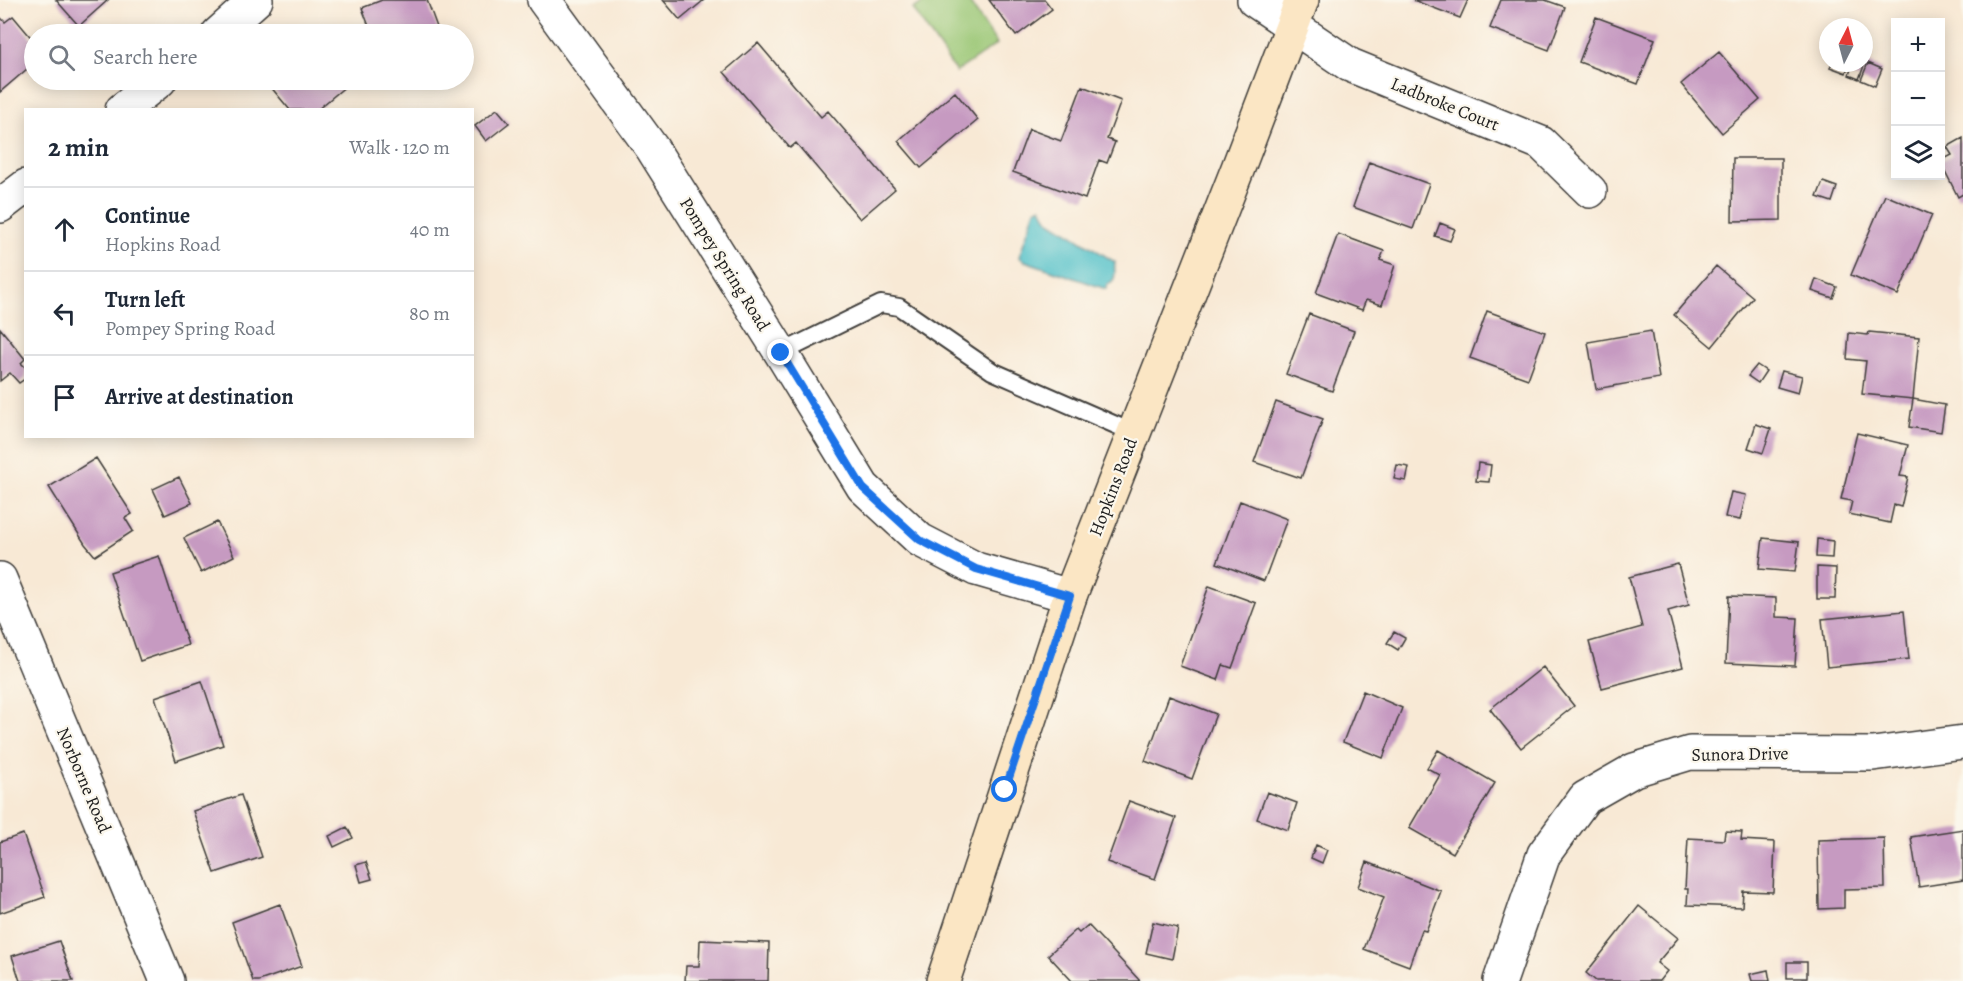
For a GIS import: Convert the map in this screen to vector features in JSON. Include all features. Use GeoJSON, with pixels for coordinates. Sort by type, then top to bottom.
{"type":"FeatureCollection","features":[{"type":"Feature","properties":{"kind":"main road","name":"Hopkins Road"},"geometry":{"type":"LineString","coordinates":[[943,981],[1070,596],[1297,13]]}},
{"type":"Feature","properties":{"kind":"street"},"geometry":{"type":"LineString","coordinates":[[229,24],[256,0]]}},
{"type":"Feature","properties":{"kind":"street","name":"Pompey Spring Road"},"geometry":{"type":"LineString","coordinates":[[544,0],[652,148],[863,488],[920,540],[976,569],[1070,596]]}},
{"type":"Feature","properties":{"kind":"street","name":"Ladbroke Court"},"geometry":{"type":"LineString","coordinates":[[1254,0],[1297,13],[1350,65],[1541,142],[1590,191]]}},
{"type":"Feature","properties":{"kind":"street"},"geometry":{"type":"LineString","coordinates":[[125,108],[147,90]]}},
{"type":"Feature","properties":{"kind":"street"},"geometry":{"type":"LineString","coordinates":[[0,206],[24,188]]}},
{"type":"Feature","properties":{"kind":"street","name":"Norborne Road"},"geometry":{"type":"LineString","coordinates":[[0,579],[167,981]]}},
{"type":"Feature","properties":{"kind":"street","name":"Sunora Drive"},"geometry":{"type":"LineString","coordinates":[[1500,981],[1544,854],[1585,798],[1634,770],[1690,753],[1873,754],[1963,742]]}},
{"type":"Feature","properties":{"kind":"lane"},"geometry":{"type":"LineString","coordinates":[[781,353],[881,304],[899,307],[992,371],[1134,433]]}},
{"type":"Feature","properties":{"kind":"green space"},"geometry":{"type":"Polygon","coordinates":[[[927,0],[968,0],[997,44],[956,72],[913,9],[927,0]]]}},
{"type":"Feature","properties":{"kind":"water"},"geometry":{"type":"Polygon","coordinates":[[[1041,207],[1047,219],[1115,262],[1114,278],[1107,284],[1106,289],[1019,257],[1035,210],[1041,207]]]}},
{"type":"Feature","properties":{"kind":"building"},"geometry":{"type":"Polygon","coordinates":[[[56,0],[108,0],[81,24],[77,24],[56,0]]]}},
{"type":"Feature","properties":{"kind":"building"},"geometry":{"type":"Polygon","coordinates":[[[382,0],[427,0],[436,24],[368,24],[362,8],[382,0]]]}},
{"type":"Feature","properties":{"kind":"building"},"geometry":{"type":"Polygon","coordinates":[[[663,0],[704,0],[680,20],[663,0]]]}},
{"type":"Feature","properties":{"kind":"building"},"geometry":{"type":"Polygon","coordinates":[[[989,0],[1045,0],[1052,9],[1016,36],[989,0]]]}},
{"type":"Feature","properties":{"kind":"building"},"geometry":{"type":"Polygon","coordinates":[[[1413,0],[1468,0],[1460,18],[1413,0]]]}},
{"type":"Feature","properties":{"kind":"building"},"geometry":{"type":"Polygon","coordinates":[[[1501,0],[1545,0],[1565,7],[1549,50],[1490,28],[1501,0]]]}},
{"type":"Feature","properties":{"kind":"building"},"geometry":{"type":"Polygon","coordinates":[[[13,16],[24,29],[24,72],[0,92],[0,17],[5,22],[13,16]]]}},
{"type":"Feature","properties":{"kind":"building"},"geometry":{"type":"Polygon","coordinates":[[[1596,17],[1655,39],[1638,84],[1579,62],[1596,17]]]}},
{"type":"Feature","properties":{"kind":"building"},"geometry":{"type":"Polygon","coordinates":[[[758,43],[821,117],[828,111],[895,189],[860,219],[796,143],[790,148],[724,72],[758,43]]]}},
{"type":"Feature","properties":{"kind":"building"},"geometry":{"type":"Polygon","coordinates":[[[1719,52],[1760,100],[1722,133],[1681,84],[1719,52]]]}},
{"type":"Feature","properties":{"kind":"building"},"geometry":{"type":"Polygon","coordinates":[[[1873,65],[1882,69],[1875,86],[1861,80],[1864,72],[1873,72],[1873,65]]]}},
{"type":"Feature","properties":{"kind":"building"},"geometry":{"type":"Polygon","coordinates":[[[1850,72],[1862,72],[1859,79],[1849,75],[1850,72]]]}},
{"type":"Feature","properties":{"kind":"building"},"geometry":{"type":"Polygon","coordinates":[[[1082,86],[1121,101],[1107,139],[1115,142],[1107,163],[1099,160],[1085,199],[1013,172],[1029,129],[1061,141],[1082,86]]]}},
{"type":"Feature","properties":{"kind":"building"},"geometry":{"type":"Polygon","coordinates":[[[273,90],[341,90],[319,108],[288,108],[273,90]]]}},
{"type":"Feature","properties":{"kind":"building"},"geometry":{"type":"Polygon","coordinates":[[[955,92],[978,120],[921,168],[898,141],[955,92]]]}},
{"type":"Feature","properties":{"kind":"building"},"geometry":{"type":"Polygon","coordinates":[[[497,109],[509,123],[486,141],[475,126],[497,109]]]}},
{"type":"Feature","properties":{"kind":"building"},"geometry":{"type":"Polygon","coordinates":[[[1963,138],[1963,194],[1958,197],[1945,171],[1945,158],[1952,155],[1947,147],[1963,138]]]}},
{"type":"Feature","properties":{"kind":"building"},"geometry":{"type":"Polygon","coordinates":[[[1733,158],[1781,158],[1781,220],[1732,221],[1733,158]]]}},
{"type":"Feature","properties":{"kind":"building"},"geometry":{"type":"Polygon","coordinates":[[[1369,162],[1429,184],[1413,229],[1353,207],[1369,162]]]}},
{"type":"Feature","properties":{"kind":"building"},"geometry":{"type":"Polygon","coordinates":[[[1823,182],[1837,187],[1832,202],[1817,197],[1823,182]]]}},
{"type":"Feature","properties":{"kind":"building"},"geometry":{"type":"Polygon","coordinates":[[[1885,195],[1932,215],[1898,295],[1851,275],[1885,195]]]}},
{"type":"Feature","properties":{"kind":"building"},"geometry":{"type":"Polygon","coordinates":[[[1440,223],[1455,229],[1450,241],[1435,236],[1440,223]]]}},
{"type":"Feature","properties":{"kind":"building"},"geometry":{"type":"Polygon","coordinates":[[[1338,234],[1384,251],[1380,260],[1395,265],[1382,305],[1366,300],[1362,310],[1316,293],[1338,234]]]}},
{"type":"Feature","properties":{"kind":"building"},"geometry":{"type":"Polygon","coordinates":[[[1716,266],[1753,297],[1712,347],[1674,315],[1716,266]]]}},
{"type":"Feature","properties":{"kind":"building"},"geometry":{"type":"Polygon","coordinates":[[[1816,279],[1837,287],[1833,298],[1812,291],[1816,279]]]}},
{"type":"Feature","properties":{"kind":"building"},"geometry":{"type":"Polygon","coordinates":[[[1487,311],[1545,332],[1528,379],[1470,358],[1487,311]]]}},
{"type":"Feature","properties":{"kind":"building"},"geometry":{"type":"Polygon","coordinates":[[[1309,314],[1354,331],[1332,391],[1286,374],[1309,314]]]}},
{"type":"Feature","properties":{"kind":"building"},"geometry":{"type":"Polygon","coordinates":[[[0,328],[24,358],[21,363],[24,366],[24,379],[19,383],[10,373],[0,381],[0,328]]]}},
{"type":"Feature","properties":{"kind":"building"},"geometry":{"type":"Polygon","coordinates":[[[1651,331],[1659,378],[1596,389],[1588,342],[1651,331]]]}},
{"type":"Feature","properties":{"kind":"building"},"geometry":{"type":"Polygon","coordinates":[[[1869,332],[1919,337],[1913,399],[1862,394],[1866,361],[1847,359],[1849,333],[1868,335],[1869,332]]]}},
{"type":"Feature","properties":{"kind":"building"},"geometry":{"type":"Polygon","coordinates":[[[1757,365],[1766,371],[1758,383],[1748,376],[1757,365]]]}},
{"type":"Feature","properties":{"kind":"building"},"geometry":{"type":"Polygon","coordinates":[[[1782,371],[1802,376],[1798,393],[1777,387],[1782,371]]]}},
{"type":"Feature","properties":{"kind":"building"},"geometry":{"type":"Polygon","coordinates":[[[1913,399],[1945,405],[1941,432],[1909,427],[1913,399]]]}},
{"type":"Feature","properties":{"kind":"building"},"geometry":{"type":"Polygon","coordinates":[[[1276,402],[1323,419],[1301,478],[1254,462],[1276,402]]]}},
{"type":"Feature","properties":{"kind":"building"},"geometry":{"type":"Polygon","coordinates":[[[1756,424],[1771,429],[1763,453],[1748,448],[1756,424]]]}},
{"type":"Feature","properties":{"kind":"building"},"geometry":{"type":"Polygon","coordinates":[[[1857,433],[1908,445],[1900,476],[1908,477],[1901,507],[1894,505],[1890,523],[1849,514],[1852,501],[1841,499],[1857,433]]]}},
{"type":"Feature","properties":{"kind":"building"},"geometry":{"type":"Polygon","coordinates":[[[96,458],[132,514],[125,518],[133,531],[95,556],[49,487],[96,458]]]}},
{"type":"Feature","properties":{"kind":"building"},"geometry":{"type":"Polygon","coordinates":[[[1478,463],[1491,465],[1489,482],[1476,481],[1478,463]]]}},
{"type":"Feature","properties":{"kind":"building"},"geometry":{"type":"Polygon","coordinates":[[[1397,465],[1409,467],[1406,481],[1394,479],[1397,465]]]}},
{"type":"Feature","properties":{"kind":"building"},"geometry":{"type":"Polygon","coordinates":[[[179,477],[192,503],[165,515],[153,489],[179,477]]]}},
{"type":"Feature","properties":{"kind":"building"},"geometry":{"type":"Polygon","coordinates":[[[1731,492],[1746,495],[1740,520],[1725,517],[1731,492]]]}},
{"type":"Feature","properties":{"kind":"building"},"geometry":{"type":"Polygon","coordinates":[[[1240,501],[1287,519],[1264,581],[1217,563],[1240,501]]]}},
{"type":"Feature","properties":{"kind":"building"},"geometry":{"type":"Polygon","coordinates":[[[217,522],[234,556],[201,573],[184,538],[217,522]]]}},
{"type":"Feature","properties":{"kind":"building"},"geometry":{"type":"Polygon","coordinates":[[[1763,538],[1799,542],[1795,572],[1759,569],[1763,538]]]}},
{"type":"Feature","properties":{"kind":"building"},"geometry":{"type":"Polygon","coordinates":[[[1817,539],[1833,541],[1832,558],[1816,557],[1817,539]]]}},
{"type":"Feature","properties":{"kind":"building"},"geometry":{"type":"Polygon","coordinates":[[[159,556],[188,645],[140,661],[110,572],[159,556]]]}},
{"type":"Feature","properties":{"kind":"building"},"geometry":{"type":"Polygon","coordinates":[[[1678,564],[1689,605],[1668,611],[1683,667],[1602,688],[1589,642],[1642,627],[1629,577],[1678,564]]]}},
{"type":"Feature","properties":{"kind":"building"},"geometry":{"type":"Polygon","coordinates":[[[1817,567],[1836,568],[1835,599],[1817,599],[1817,567]]]}},
{"type":"Feature","properties":{"kind":"building"},"geometry":{"type":"Polygon","coordinates":[[[1209,586],[1256,603],[1232,668],[1223,665],[1218,680],[1180,666],[1209,586]]]}},
{"type":"Feature","properties":{"kind":"building"},"geometry":{"type":"Polygon","coordinates":[[[1729,596],[1776,598],[1776,617],[1798,618],[1795,666],[1726,663],[1729,596]]]}},
{"type":"Feature","properties":{"kind":"building"},"geometry":{"type":"Polygon","coordinates":[[[1904,611],[1909,659],[1827,667],[1822,619],[1904,611]]]}},
{"type":"Feature","properties":{"kind":"building"},"geometry":{"type":"Polygon","coordinates":[[[1394,632],[1405,638],[1398,650],[1387,643],[1394,632]]]}},
{"type":"Feature","properties":{"kind":"building"},"geometry":{"type":"Polygon","coordinates":[[[1543,667],[1574,706],[1521,748],[1490,709],[1543,667]]]}},
{"type":"Feature","properties":{"kind":"building"},"geometry":{"type":"Polygon","coordinates":[[[202,681],[223,745],[176,761],[155,697],[202,681]]]}},
{"type":"Feature","properties":{"kind":"building"},"geometry":{"type":"Polygon","coordinates":[[[1363,691],[1402,708],[1383,758],[1343,742],[1363,691]]]}},
{"type":"Feature","properties":{"kind":"building"},"geometry":{"type":"Polygon","coordinates":[[[1169,696],[1216,714],[1192,779],[1145,761],[1169,696]]]}},
{"type":"Feature","properties":{"kind":"building"},"geometry":{"type":"Polygon","coordinates":[[[1438,750],[1495,783],[1453,853],[1409,828],[1440,775],[1427,768],[1438,750]]]}},
{"type":"Feature","properties":{"kind":"building"},"geometry":{"type":"Polygon","coordinates":[[[1267,792],[1297,803],[1288,830],[1257,819],[1267,792]]]}},
{"type":"Feature","properties":{"kind":"building"},"geometry":{"type":"Polygon","coordinates":[[[241,795],[262,857],[215,873],[193,811],[241,795]]]}},
{"type":"Feature","properties":{"kind":"building"},"geometry":{"type":"Polygon","coordinates":[[[1129,801],[1176,818],[1155,879],[1107,862],[1129,801]]]}},
{"type":"Feature","properties":{"kind":"building"},"geometry":{"type":"Polygon","coordinates":[[[347,827],[353,838],[334,847],[329,836],[347,827]]]}},
{"type":"Feature","properties":{"kind":"building"},"geometry":{"type":"Polygon","coordinates":[[[1963,829],[1963,880],[1919,887],[1911,837],[1963,829]]]}},
{"type":"Feature","properties":{"kind":"building"},"geometry":{"type":"Polygon","coordinates":[[[1725,831],[1742,832],[1741,840],[1775,842],[1773,892],[1743,891],[1742,907],[1687,905],[1688,889],[1685,889],[1688,838],[1724,840],[1725,831]]]}},
{"type":"Feature","properties":{"kind":"building"},"geometry":{"type":"Polygon","coordinates":[[[23,834],[45,897],[0,913],[0,842],[23,834]]]}},
{"type":"Feature","properties":{"kind":"building"},"geometry":{"type":"Polygon","coordinates":[[[1884,838],[1885,888],[1844,889],[1844,908],[1819,909],[1818,840],[1884,838]]]}},
{"type":"Feature","properties":{"kind":"building"},"geometry":{"type":"Polygon","coordinates":[[[1316,845],[1327,850],[1322,863],[1311,858],[1316,845]]]}},
{"type":"Feature","properties":{"kind":"building"},"geometry":{"type":"Polygon","coordinates":[[[366,862],[372,879],[361,882],[356,865],[366,862]]]}},
{"type":"Feature","properties":{"kind":"building"},"geometry":{"type":"Polygon","coordinates":[[[1367,862],[1441,891],[1426,931],[1422,930],[1409,966],[1364,949],[1384,897],[1358,887],[1367,862]]]}},
{"type":"Feature","properties":{"kind":"building"},"geometry":{"type":"Polygon","coordinates":[[[280,904],[302,966],[253,981],[232,922],[280,904]]]}},
{"type":"Feature","properties":{"kind":"building"},"geometry":{"type":"Polygon","coordinates":[[[1639,906],[1678,938],[1657,963],[1667,971],[1659,981],[1596,981],[1586,973],[1639,906]]]}},
{"type":"Feature","properties":{"kind":"building"},"geometry":{"type":"Polygon","coordinates":[[[1153,922],[1178,928],[1172,959],[1146,953],[1153,922]]]}},
{"type":"Feature","properties":{"kind":"building"},"geometry":{"type":"Polygon","coordinates":[[[1088,925],[1140,981],[1072,981],[1048,955],[1076,930],[1079,933],[1088,925]]]}},
{"type":"Feature","properties":{"kind":"building"},"geometry":{"type":"Polygon","coordinates":[[[700,940],[769,943],[768,981],[685,981],[686,966],[699,966],[700,940]]]}},
{"type":"Feature","properties":{"kind":"building"},"geometry":{"type":"Polygon","coordinates":[[[59,941],[73,981],[20,981],[12,956],[59,941]]]}},
{"type":"Feature","properties":{"kind":"building"},"geometry":{"type":"Polygon","coordinates":[[[1787,962],[1807,962],[1807,978],[1787,978],[1787,962]]]}},
{"type":"Feature","properties":{"kind":"building"},"geometry":{"type":"Polygon","coordinates":[[[1768,970],[1770,981],[1752,981],[1750,974],[1768,970]]]}},
{"type":"Feature","properties":{"kind":"route"},"geometry":{"type":"LineString","coordinates":[[781,353],[863,488],[920,540],[976,569],[1070,596],[1005,790]]}}]}
